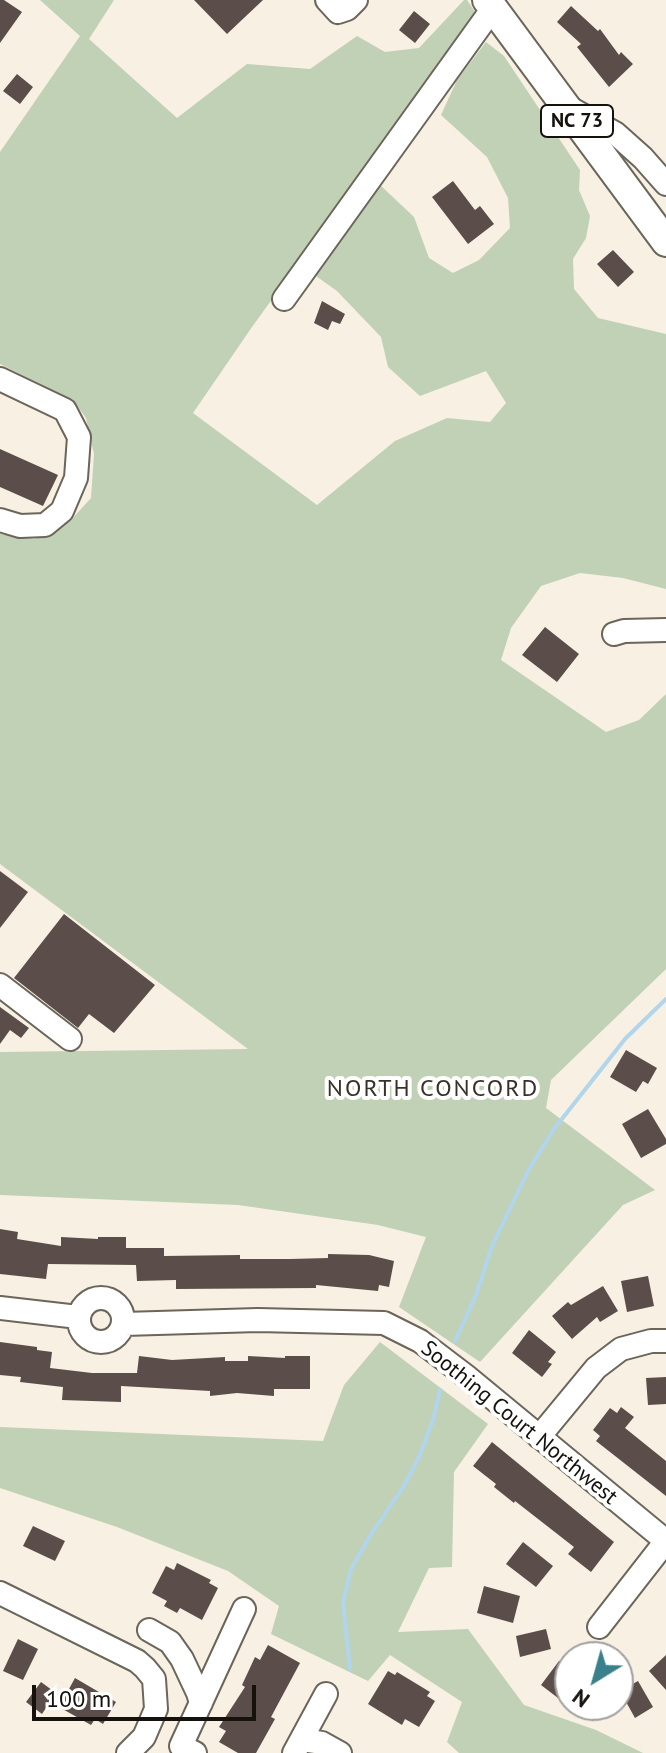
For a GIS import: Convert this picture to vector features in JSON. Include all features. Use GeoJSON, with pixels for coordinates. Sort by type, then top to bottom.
{"type":"FeatureCollection","features":[{"type":"Feature","properties":{"kind":"main road","name":"NC 73"},"geometry":{"type":"LineString","coordinates":[[490,4],[666,242]]}},
{"type":"Feature","properties":{"kind":"street"},"geometry":{"type":"LineString","coordinates":[[327,0],[338,12],[347,9],[356,0]]}},
{"type":"Feature","properties":{"kind":"street"},"geometry":{"type":"LineString","coordinates":[[284,299],[490,4]]}},
{"type":"Feature","properties":{"kind":"street"},"geometry":{"type":"LineString","coordinates":[[566,106],[615,133],[666,184]]}},
{"type":"Feature","properties":{"kind":"street"},"geometry":{"type":"LineString","coordinates":[[0,379],[65,410],[79,437],[76,478],[62,511],[45,525],[20,526],[0,520]]}},
{"type":"Feature","properties":{"kind":"street"},"geometry":{"type":"LineString","coordinates":[[614,634],[666,630]]}},
{"type":"Feature","properties":{"kind":"street"},"geometry":{"type":"LineString","coordinates":[[0,985],[70,1039]]}},
{"type":"Feature","properties":{"kind":"street"},"geometry":{"type":"LineString","coordinates":[[0,1308],[78,1317],[83,1306],[93,1299],[105,1298],[115,1302],[122,1312],[124,1324]]}},
{"type":"Feature","properties":{"kind":"street","name":"Soothing Court Northwest"},"geometry":{"type":"LineString","coordinates":[[78,1317],[79,1329],[87,1338],[98,1343],[109,1342],[119,1335],[124,1324],[258,1320],[384,1323],[420,1341],[666,1541]]}},
{"type":"Feature","properties":{"kind":"street"},"geometry":{"type":"LineString","coordinates":[[539,1437],[596,1368],[621,1349],[651,1341],[666,1341]]}},
{"type":"Feature","properties":{"kind":"street"},"geometry":{"type":"LineString","coordinates":[[599,1627],[666,1541]]}},
{"type":"Feature","properties":{"kind":"street"},"geometry":{"type":"LineString","coordinates":[[0,1593],[137,1661],[154,1679],[156,1709],[144,1737],[128,1753]]}},
{"type":"Feature","properties":{"kind":"street"},"geometry":{"type":"LineString","coordinates":[[195,1753],[181,1746],[244,1609]]}},
{"type":"Feature","properties":{"kind":"street"},"geometry":{"type":"LineString","coordinates":[[149,1630],[170,1642],[192,1678],[201,1703]]}},
{"type":"Feature","properties":{"kind":"street"},"geometry":{"type":"LineString","coordinates":[[302,1749],[326,1694]]}},
{"type":"Feature","properties":{"kind":"street"},"geometry":{"type":"LineString","coordinates":[[302,1749],[322,1743],[340,1753]]}},
{"type":"Feature","properties":{"kind":"green space"},"geometry":{"type":"Polygon","coordinates":[[[40,0],[114,0],[89,39],[177,118],[247,64],[310,69],[357,36],[385,52],[419,48],[464,0],[477,15],[193,413],[317,505],[395,441],[447,418],[490,422],[506,403],[486,371],[420,396],[388,367],[381,337],[337,291],[316,276],[378,183],[414,217],[429,258],[453,273],[479,260],[510,228],[508,198],[487,157],[441,115],[457,80],[486,42],[504,56],[580,170],[579,190],[590,216],[586,238],[573,259],[574,289],[598,318],[666,334],[666,589],[623,578],[580,573],[541,586],[511,628],[501,660],[606,732],[639,720],[666,694],[666,969],[551,1080],[546,1108],[655,1190],[623,1205],[480,1362],[399,1307],[426,1237],[378,1225],[238,1205],[0,1195],[0,1052],[248,1049],[0,864],[0,534],[34,539],[70,521],[91,498],[94,454],[86,418],[73,400],[0,364],[0,152],[80,36],[40,0]]]}},
{"type":"Feature","properties":{"kind":"green space"},"geometry":{"type":"Polygon","coordinates":[[[380,1342],[488,1424],[454,1472],[452,1567],[429,1568],[398,1632],[468,1629],[524,1705],[554,1715],[554,1721],[570,1721],[596,1730],[643,1753],[459,1753],[447,1742],[462,1702],[390,1655],[368,1681],[271,1634],[279,1606],[228,1571],[117,1527],[0,1488],[0,1427],[323,1441],[344,1385],[380,1342]]]}},
{"type":"Feature","properties":{"kind":"building"},"geometry":{"type":"Polygon","coordinates":[[[0,0],[22,12],[0,43],[0,0]]]}},
{"type":"Feature","properties":{"kind":"building"},"geometry":{"type":"Polygon","coordinates":[[[194,0],[263,0],[227,34],[194,0]]]}},
{"type":"Feature","properties":{"kind":"building"},"geometry":{"type":"Polygon","coordinates":[[[571,6],[598,31],[600,29],[619,55],[621,52],[633,64],[609,87],[577,47],[581,44],[557,22],[571,6]]]}},
{"type":"Feature","properties":{"kind":"building"},"geometry":{"type":"Polygon","coordinates":[[[414,11],[430,24],[415,43],[399,30],[414,11]]]}},
{"type":"Feature","properties":{"kind":"building"},"geometry":{"type":"Polygon","coordinates":[[[17,74],[33,87],[20,104],[3,91],[17,74]]]}},
{"type":"Feature","properties":{"kind":"building"},"geometry":{"type":"Polygon","coordinates":[[[453,181],[475,210],[480,206],[494,224],[468,244],[432,197],[453,181]]]}},
{"type":"Feature","properties":{"kind":"building"},"geometry":{"type":"Polygon","coordinates":[[[613,250],[634,272],[618,287],[597,264],[613,250]]]}},
{"type":"Feature","properties":{"kind":"building"},"geometry":{"type":"Polygon","coordinates":[[[322,301],[345,314],[340,324],[332,321],[328,330],[314,323],[322,301]]]}},
{"type":"Feature","properties":{"kind":"building"},"geometry":{"type":"Polygon","coordinates":[[[0,449],[58,475],[43,506],[0,487],[0,449]]]}},
{"type":"Feature","properties":{"kind":"building"},"geometry":{"type":"Polygon","coordinates":[[[545,627],[579,654],[557,682],[522,655],[545,627]]]}},
{"type":"Feature","properties":{"kind":"building"},"geometry":{"type":"Polygon","coordinates":[[[0,871],[28,892],[0,928],[0,871]]]}},
{"type":"Feature","properties":{"kind":"building"},"geometry":{"type":"Polygon","coordinates":[[[64,914],[155,985],[114,1033],[89,1014],[78,1028],[14,978],[64,914]]]}},
{"type":"Feature","properties":{"kind":"building"},"geometry":{"type":"Polygon","coordinates":[[[0,1007],[29,1028],[21,1038],[10,1030],[0,1044],[0,1007]]]}},
{"type":"Feature","properties":{"kind":"building"},"geometry":{"type":"Polygon","coordinates":[[[626,1050],[657,1068],[648,1084],[643,1081],[636,1092],[610,1077],[626,1050]]]}},
{"type":"Feature","properties":{"kind":"building"},"geometry":{"type":"Polygon","coordinates":[[[648,1109],[666,1144],[641,1158],[622,1124],[648,1109]]]}},
{"type":"Feature","properties":{"kind":"building"},"geometry":{"type":"Polygon","coordinates":[[[0,1229],[18,1232],[17,1239],[61,1246],[61,1237],[126,1237],[126,1248],[164,1248],[164,1256],[240,1255],[240,1259],[290,1259],[328,1258],[328,1254],[369,1255],[394,1261],[389,1287],[379,1285],[378,1291],[316,1285],[316,1288],[176,1289],[176,1280],[137,1281],[136,1265],[48,1264],[46,1279],[0,1274],[0,1229]]]}},
{"type":"Feature","properties":{"kind":"building"},"geometry":{"type":"Polygon","coordinates":[[[648,1276],[654,1306],[627,1312],[621,1281],[648,1276]]]}},
{"type":"Feature","properties":{"kind":"building"},"geometry":{"type":"Polygon","coordinates":[[[603,1286],[618,1311],[600,1322],[597,1317],[572,1339],[552,1316],[568,1302],[571,1305],[603,1286]]]}},
{"type":"Feature","properties":{"kind":"building"},"geometry":{"type":"Polygon","coordinates":[[[529,1330],[556,1352],[542,1377],[512,1353],[529,1330]]]}},
{"type":"Feature","properties":{"kind":"building"},"geometry":{"type":"Polygon","coordinates":[[[0,1342],[52,1352],[50,1368],[92,1373],[137,1373],[139,1356],[172,1360],[225,1357],[225,1361],[248,1361],[248,1356],[310,1356],[310,1389],[274,1389],[274,1396],[237,1393],[210,1396],[210,1391],[121,1386],[121,1402],[62,1400],[63,1387],[20,1382],[21,1377],[0,1375],[0,1342]]]}},
{"type":"Feature","properties":{"kind":"building"},"geometry":{"type":"Polygon","coordinates":[[[666,1377],[666,1404],[648,1405],[646,1378],[666,1377]]]}},
{"type":"Feature","properties":{"kind":"building"},"geometry":{"type":"Polygon","coordinates":[[[621,1407],[634,1417],[625,1428],[666,1461],[666,1496],[596,1441],[600,1436],[593,1430],[610,1408],[617,1413],[621,1407]]]}},
{"type":"Feature","properties":{"kind":"building"},"geometry":{"type":"Polygon","coordinates":[[[492,1442],[614,1542],[591,1572],[568,1554],[574,1547],[494,1487],[496,1484],[473,1466],[492,1442]]]}},
{"type":"Feature","properties":{"kind":"building"},"geometry":{"type":"Polygon","coordinates":[[[33,1526],[65,1541],[55,1561],[23,1546],[33,1526]]]}},
{"type":"Feature","properties":{"kind":"building"},"geometry":{"type":"Polygon","coordinates":[[[523,1542],[553,1566],[536,1587],[506,1564],[523,1542]]]}},
{"type":"Feature","properties":{"kind":"building"},"geometry":{"type":"Polygon","coordinates":[[[177,1563],[211,1580],[209,1583],[218,1588],[202,1620],[180,1608],[177,1613],[164,1606],[167,1601],[152,1593],[166,1566],[174,1570],[177,1563]]]}},
{"type":"Feature","properties":{"kind":"building"},"geometry":{"type":"Polygon","coordinates":[[[484,1586],[520,1596],[513,1623],[477,1613],[484,1586]]]}},
{"type":"Feature","properties":{"kind":"building"},"geometry":{"type":"Polygon","coordinates":[[[546,1629],[551,1649],[520,1657],[516,1636],[546,1629]]]}},
{"type":"Feature","properties":{"kind":"building"},"geometry":{"type":"Polygon","coordinates":[[[18,1639],[38,1649],[23,1680],[3,1671],[18,1639]]]}},
{"type":"Feature","properties":{"kind":"building"},"geometry":{"type":"Polygon","coordinates":[[[268,1645],[300,1663],[256,1753],[238,1753],[219,1742],[226,1731],[219,1727],[245,1687],[242,1685],[255,1657],[260,1660],[268,1645]]]}},
{"type":"Feature","properties":{"kind":"building"},"geometry":{"type":"Polygon","coordinates":[[[666,1655],[666,1690],[649,1671],[666,1655]]]}},
{"type":"Feature","properties":{"kind":"building"},"geometry":{"type":"Polygon","coordinates":[[[554,1668],[554,1695],[541,1685],[554,1668]]]}},
{"type":"Feature","properties":{"kind":"building"},"geometry":{"type":"Polygon","coordinates":[[[388,1671],[395,1675],[397,1672],[430,1692],[427,1696],[435,1701],[419,1727],[405,1719],[402,1725],[368,1704],[388,1671]]]}},
{"type":"Feature","properties":{"kind":"building"},"geometry":{"type":"Polygon","coordinates":[[[75,1678],[116,1702],[103,1724],[95,1719],[91,1725],[59,1707],[75,1678]]]}},
{"type":"Feature","properties":{"kind":"building"},"geometry":{"type":"Polygon","coordinates":[[[638,1681],[653,1707],[635,1718],[634,1716],[634,1683],[638,1681]]]}},
{"type":"Feature","properties":{"kind":"building"},"geometry":{"type":"Polygon","coordinates":[[[41,1682],[56,1693],[42,1714],[26,1702],[41,1682]]]}},
{"type":"Feature","properties":{"kind":"waterway"},"geometry":{"type":"LineString","coordinates":[[455,1341],[476,1295],[492,1246],[528,1171],[554,1129],[625,1039],[666,999]]}},
{"type":"Feature","properties":{"kind":"waterway"},"geometry":{"type":"LineString","coordinates":[[350,1669],[343,1603],[351,1569],[419,1457],[440,1390]]}},
{"type":"Feature","properties":{"kind":"district","name":"NORTH CONCORD"},"geometry":{"type":"Point","coordinates":[433,1089]}}]}
